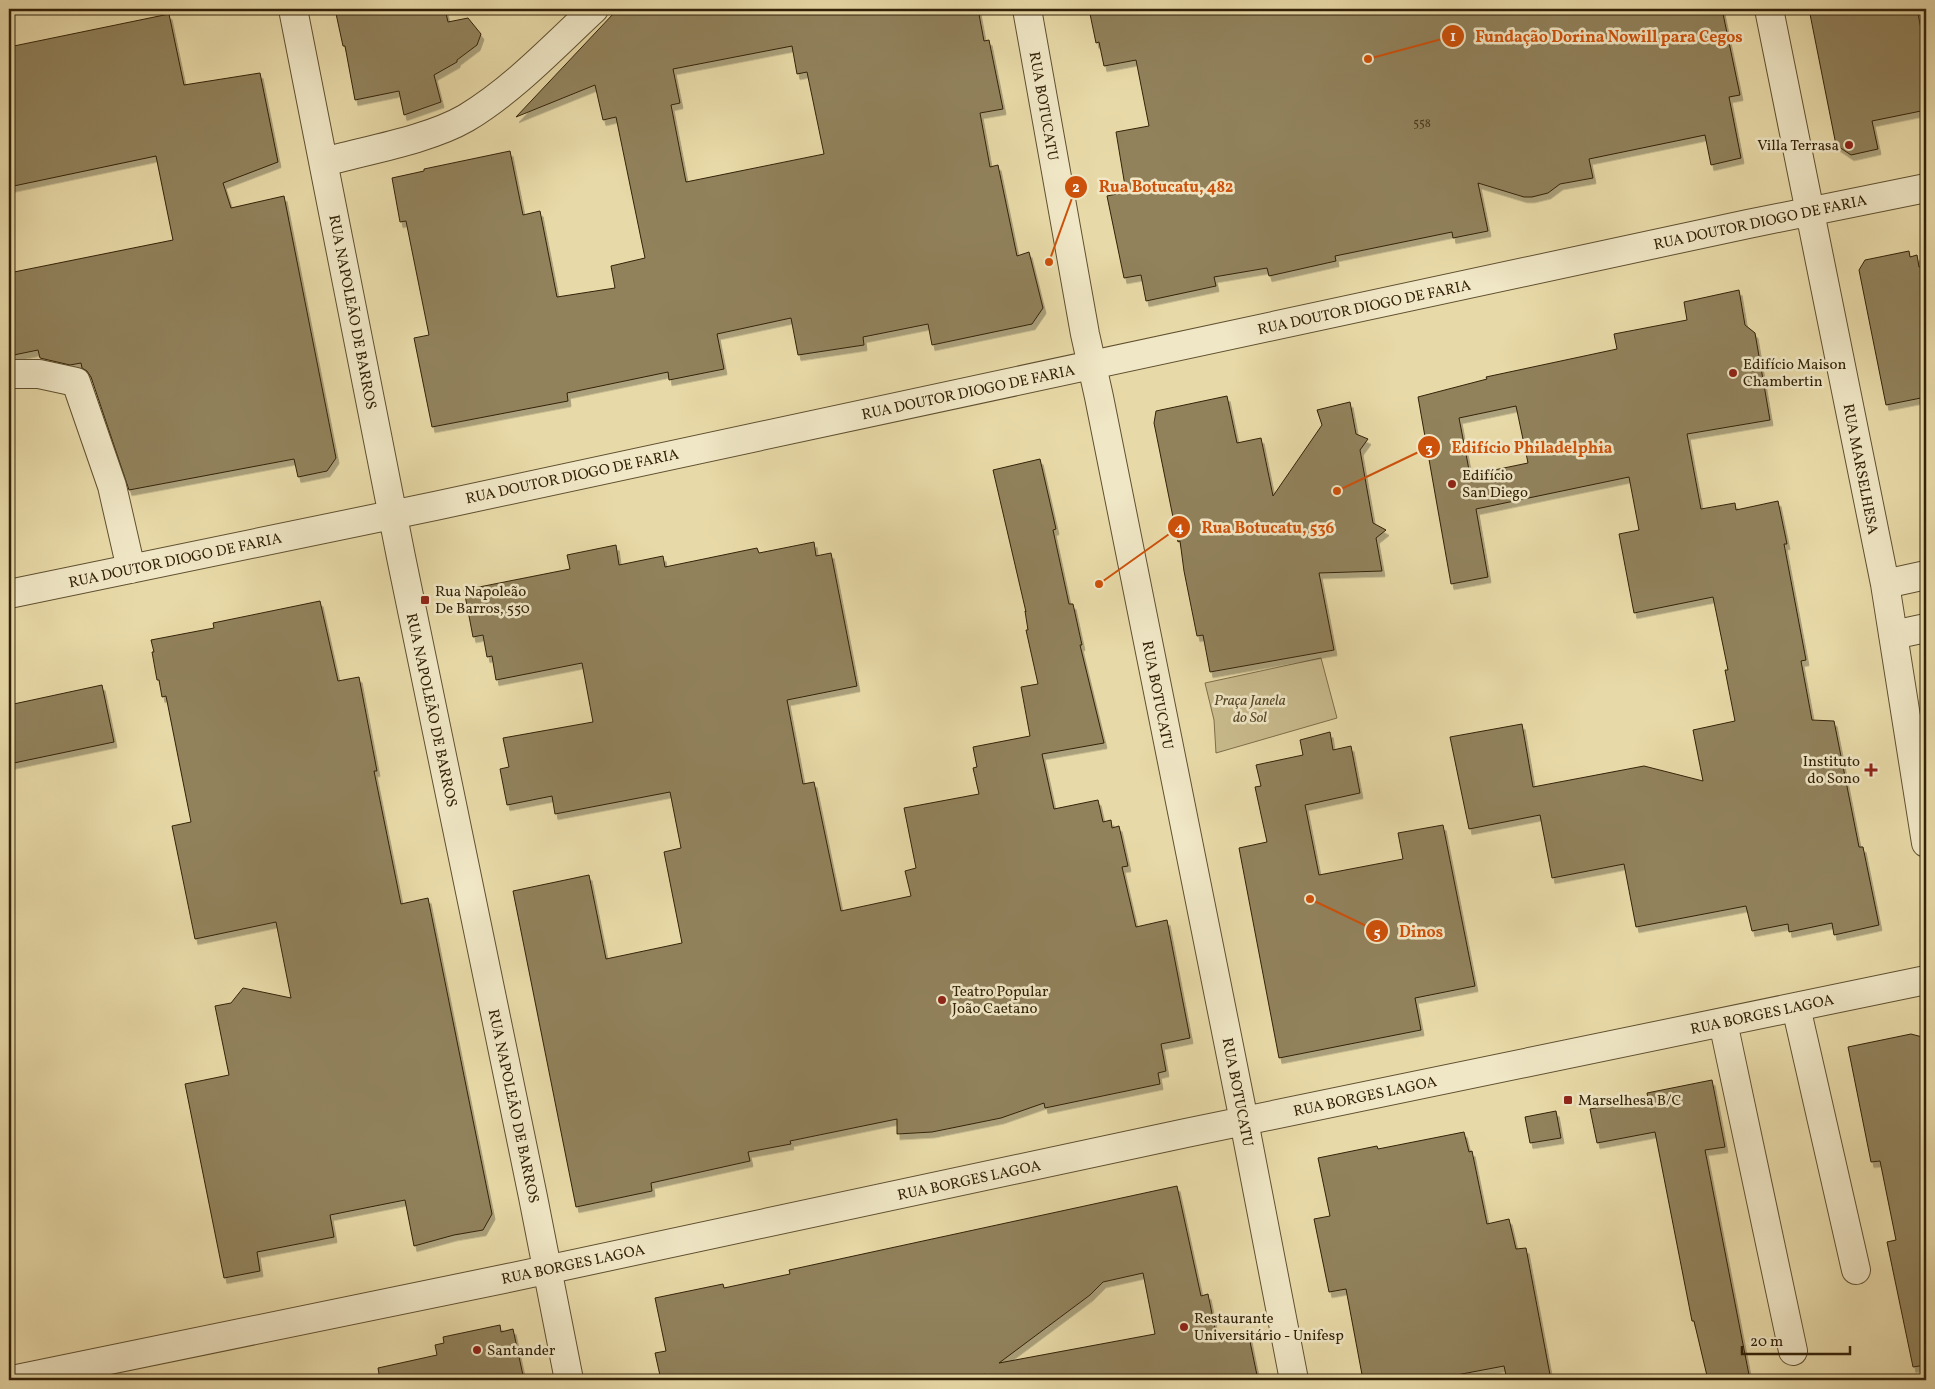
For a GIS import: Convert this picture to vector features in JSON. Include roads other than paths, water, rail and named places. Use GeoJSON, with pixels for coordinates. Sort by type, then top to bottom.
{"type":"FeatureCollection","features":[{"type":"Feature","properties":{"kind":"street","name":"RUA NAPOLEÃO DE BARROS"},"geometry":{"type":"LineString","coordinates":[[293,9],[392,514],[569,1380]]}},
{"type":"Feature","properties":{"kind":"street"},"geometry":{"type":"LineString","coordinates":[[324,162],[430,134],[465,118],[504,93],[594,9]]}},
{"type":"Feature","properties":{"kind":"street","name":"RUA BOTUCATU"},"geometry":{"type":"LineString","coordinates":[[1028,9],[1069,250],[1091,365],[1244,1121],[1294,1380]]}},
{"type":"Feature","properties":{"kind":"street","name":"RUA MARSELHESA"},"geometry":{"type":"LineString","coordinates":[[1769,9],[1885,584],[1926,843]]}},
{"type":"Feature","properties":{"kind":"street","name":"RUA DOUTOR DIOGO DE FARIA"},"geometry":{"type":"LineString","coordinates":[[9,594],[1926,188]]}},
{"type":"Feature","properties":{"kind":"street"},"geometry":{"type":"LineString","coordinates":[[9,374],[38,374],[76,382],[112,486],[131,569]]}},
{"type":"Feature","properties":{"kind":"street"},"geometry":{"type":"LineString","coordinates":[[1885,584],[1926,576]]}},
{"type":"Feature","properties":{"kind":"street"},"geometry":{"type":"LineString","coordinates":[[1893,635],[1926,628]]}},
{"type":"Feature","properties":{"kind":"street","name":"RUA BORGES LAGOA"},"geometry":{"type":"LineString","coordinates":[[12,1380],[548,1270],[1244,1121],[1926,980]]}},
{"type":"Feature","properties":{"kind":"street"},"geometry":{"type":"LineString","coordinates":[[1796,1007],[1856,1270]]}},
{"type":"Feature","properties":{"kind":"street"},"geometry":{"type":"LineString","coordinates":[[1723,1022],[1793,1352]]}},
{"type":"Feature","properties":{"kind":"place","name":"Fundação Dorina Nowill para Cegos"},"geometry":{"type":"Point","coordinates":[1368,59]}},
{"type":"Feature","properties":{"kind":"place","name":"Villa Terrasa"},"geometry":{"type":"Point","coordinates":[1849,145]}},
{"type":"Feature","properties":{"kind":"place","name":"Rua Botucatu, 482"},"geometry":{"type":"Point","coordinates":[1049,262]}},
{"type":"Feature","properties":{"kind":"place","name":"Edifício Maison Chambertin"},"geometry":{"type":"Point","coordinates":[1733,373]}},
{"type":"Feature","properties":{"kind":"place","name":"Edifício San Diego"},"geometry":{"type":"Point","coordinates":[1452,484]}},
{"type":"Feature","properties":{"kind":"place","name":"Edifício Philadelphia"},"geometry":{"type":"Point","coordinates":[1337,491]}},
{"type":"Feature","properties":{"kind":"place","name":"Rua Botucatu, 536"},"geometry":{"type":"Point","coordinates":[1099,584]}},
{"type":"Feature","properties":{"kind":"place","name":"Rua Napoleão De Barros, 550"},"geometry":{"type":"Point","coordinates":[425,600]}},
{"type":"Feature","properties":{"kind":"place","name":"Instituto do Sono"},"geometry":{"type":"Point","coordinates":[1871,770]}},
{"type":"Feature","properties":{"kind":"place","name":"Dinos"},"geometry":{"type":"Point","coordinates":[1310,899]}},
{"type":"Feature","properties":{"kind":"place","name":"Teatro Popular João Caetano"},"geometry":{"type":"Point","coordinates":[942,1000]}},
{"type":"Feature","properties":{"kind":"place","name":"Marselhesa B/C"},"geometry":{"type":"Point","coordinates":[1568,1100]}},
{"type":"Feature","properties":{"kind":"place","name":"Restaurante Universitário - Unifesp"},"geometry":{"type":"Point","coordinates":[1184,1327]}},
{"type":"Feature","properties":{"kind":"place","name":"Santander"},"geometry":{"type":"Point","coordinates":[477,1350]}},
{"type":"Feature","properties":{"kind":"park label","name":"Praça Janela do Sol"},"geometry":{"type":"Point","coordinates":[1250,708]}}]}
